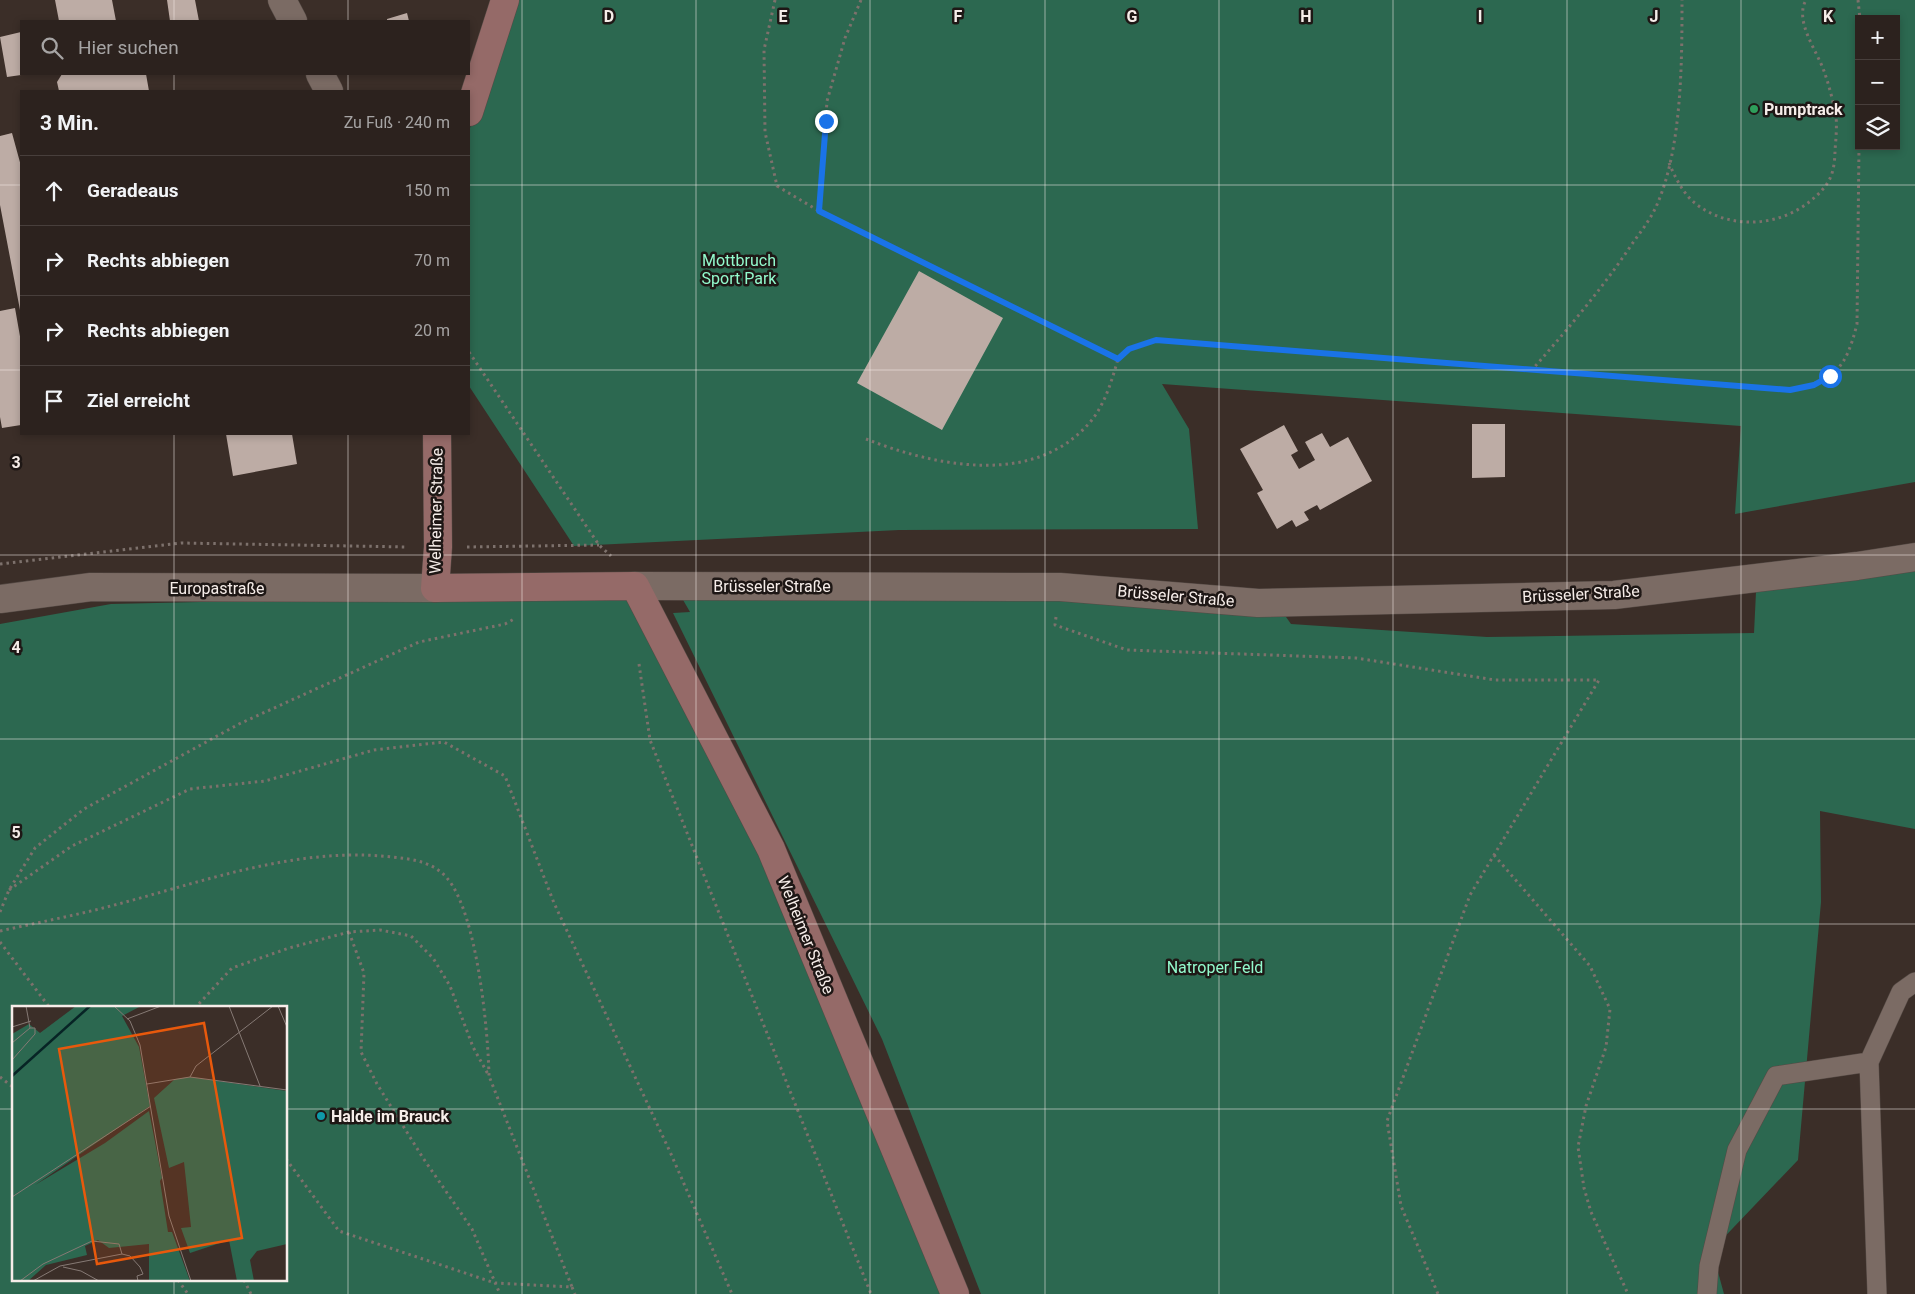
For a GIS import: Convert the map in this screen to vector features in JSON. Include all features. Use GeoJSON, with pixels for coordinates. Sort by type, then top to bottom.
{"type":"FeatureCollection","features":[{"type":"Feature","properties":{"kind":"street"},"geometry":{"type":"LineString","coordinates":[[282,0],[292,20]]}},
{"type":"Feature","properties":{"kind":"street"},"geometry":{"type":"LineString","coordinates":[[470,109],[505,0]]}},
{"type":"Feature","properties":{"kind":"street"},"geometry":{"type":"LineString","coordinates":[[321,75],[328,90]]}},
{"type":"Feature","properties":{"kind":"street","name":"Welheimer Straße"},"geometry":{"type":"LineString","coordinates":[[435,588],[438,547],[437,435]]}},
{"type":"Feature","properties":{"kind":"street","name":"Brüsseler Straße"},"geometry":{"type":"LineString","coordinates":[[435,588],[635,586],[1060,587],[1258,603],[1614,595],[1857,566],[1915,557]]}},
{"type":"Feature","properties":{"kind":"street","name":"Welheimer Straße"},"geometry":{"type":"LineString","coordinates":[[635,586],[771,849],[954,1294]]}},
{"type":"Feature","properties":{"kind":"street","name":"Europastraße"},"geometry":{"type":"LineString","coordinates":[[0,599],[91,587],[435,588]]}},
{"type":"Feature","properties":{"kind":"lane"},"geometry":{"type":"LineString","coordinates":[[1877,1294],[1869,1062],[1901,992],[1915,982]]}},
{"type":"Feature","properties":{"kind":"lane"},"geometry":{"type":"LineString","coordinates":[[1707,1294],[1709,1266],[1737,1150],[1776,1076],[1869,1062]]}},
{"type":"Feature","properties":{"kind":"path"},"geometry":{"type":"LineString","coordinates":[[775,0],[764,50],[765,132],[777,186],[819,211],[1118,359]]}},
{"type":"Feature","properties":{"kind":"path"},"geometry":{"type":"LineString","coordinates":[[819,211],[827,101],[844,38],[861,0]]}},
{"type":"Feature","properties":{"kind":"path"},"geometry":{"type":"LineString","coordinates":[[1531,371],[1617,267],[1655,210],[1674,145],[1680,81],[1682,0]]}},
{"type":"Feature","properties":{"kind":"path"},"geometry":{"type":"LineString","coordinates":[[1670,162],[1675,178],[1694,203],[1713,214],[1732,220],[1768,221],[1787,217],[1807,205],[1820,192],[1831,177],[1835,151],[1836,117],[1824,71],[1806,31],[1802,7],[1806,0]]}},
{"type":"Feature","properties":{"kind":"path"},"geometry":{"type":"LineString","coordinates":[[1858,0],[1860,15]]}},
{"type":"Feature","properties":{"kind":"path"},"geometry":{"type":"LineString","coordinates":[[866,440],[904,454],[951,465],[1001,465],[1043,455],[1071,438],[1091,421],[1109,390],[1118,359],[1129,349],[1156,340],[1790,390],[1814,385],[1830,376],[1842,365],[1851,348],[1857,324],[1859,150]]}},
{"type":"Feature","properties":{"kind":"path"},"geometry":{"type":"LineString","coordinates":[[470,353],[599,545],[613,558],[635,586]]}},
{"type":"Feature","properties":{"kind":"path"},"geometry":{"type":"LineString","coordinates":[[0,564],[181,544],[438,547],[599,545]]}},
{"type":"Feature","properties":{"kind":"path"},"geometry":{"type":"LineString","coordinates":[[1060,587],[1055,625],[1127,650],[1356,658],[1495,680],[1599,680],[1470,895],[1387,1121],[1401,1206],[1438,1294]]}},
{"type":"Feature","properties":{"kind":"path"},"geometry":{"type":"LineString","coordinates":[[0,912],[8,890],[35,848],[84,809],[239,724],[419,642],[505,624],[521,616]]}},
{"type":"Feature","properties":{"kind":"path"},"geometry":{"type":"LineString","coordinates":[[638,656],[650,740],[870,1294]]}},
{"type":"Feature","properties":{"kind":"path"},"geometry":{"type":"LineString","coordinates":[[8,890],[72,846],[190,788],[265,781],[374,750],[444,742],[505,776],[554,903],[671,1154],[732,1294]]}},
{"type":"Feature","properties":{"kind":"path"},"geometry":{"type":"LineString","coordinates":[[0,931],[106,907],[257,866],[323,856],[364,854],[405,858],[431,865],[447,878],[460,896],[474,944],[488,1047],[489,1076]]}},
{"type":"Feature","properties":{"kind":"path"},"geometry":{"type":"LineString","coordinates":[[1494,855],[1590,966],[1610,1010],[1606,1047],[1586,1106],[1578,1147],[1584,1188],[1591,1212],[1628,1294]]}},
{"type":"Feature","properties":{"kind":"path"},"geometry":{"type":"LineString","coordinates":[[197,1006],[232,968],[289,948],[349,932],[380,930],[411,936],[433,958],[450,986],[473,1047],[489,1076],[576,1294]]}},
{"type":"Feature","properties":{"kind":"path"},"geometry":{"type":"LineString","coordinates":[[349,932],[364,973],[361,1052],[377,1084],[423,1158],[472,1229],[500,1294]]}},
{"type":"Feature","properties":{"kind":"path"},"geometry":{"type":"LineString","coordinates":[[0,942],[48,1006]]}},
{"type":"Feature","properties":{"kind":"path"},"geometry":{"type":"LineString","coordinates":[[0,1076],[12,1086]]}},
{"type":"Feature","properties":{"kind":"path"},"geometry":{"type":"LineString","coordinates":[[288,1162],[339,1231],[495,1282],[572,1287]]}},
{"type":"Feature","properties":{"kind":"path"},"geometry":{"type":"LineString","coordinates":[[179,1282],[188,1294]]}},
{"type":"Feature","properties":{"kind":"path"},"geometry":{"type":"LineString","coordinates":[[245,1282],[251,1294]]}},
{"type":"Feature","properties":{"kind":"green space","name":"Mottbruch Sport Park"},"geometry":{"type":"Polygon","coordinates":[[[512,0],[1915,0],[1915,482],[1735,514],[1741,426],[1162,384],[1189,429],[1198,529],[899,530],[574,546],[470,388],[470,128],[512,0]]]}},
{"type":"Feature","properties":{"kind":"green space","name":"Natroper Feld"},"geometry":{"type":"Polygon","coordinates":[[[1915,568],[1915,829],[1820,811],[1821,902],[1798,1160],[1712,1250],[1724,1294],[981,1294],[882,1039],[673,613],[690,612],[675,586],[1274,600],[1291,624],[1487,637],[1754,633],[1756,592],[1915,568]]]}},
{"type":"Feature","properties":{"kind":"green space"},"geometry":{"type":"Polygon","coordinates":[[[635,592],[767,847],[951,1294],[0,1294],[0,624],[111,604],[635,592]]]}},
{"type":"Feature","properties":{"kind":"building"},"geometry":{"type":"Polygon","coordinates":[[[55,0],[112,0],[116,20],[59,20],[55,0]]]}},
{"type":"Feature","properties":{"kind":"building"},"geometry":{"type":"Polygon","coordinates":[[[167,0],[195,0],[199,20],[170,20],[167,0]]]}},
{"type":"Feature","properties":{"kind":"building"},"geometry":{"type":"Polygon","coordinates":[[[407,13],[409,20],[387,20],[407,13]]]}},
{"type":"Feature","properties":{"kind":"building"},"geometry":{"type":"Polygon","coordinates":[[[20,32],[21,75],[7,77],[0,37],[20,32]]]}},
{"type":"Feature","properties":{"kind":"building"},"geometry":{"type":"Polygon","coordinates":[[[61,75],[146,75],[149,90],[59,90],[57,82],[61,75]]]}},
{"type":"Feature","properties":{"kind":"building"},"geometry":{"type":"Polygon","coordinates":[[[12,133],[20,162],[20,310],[0,205],[0,136],[12,133]]]}},
{"type":"Feature","properties":{"kind":"building"},"geometry":{"type":"Polygon","coordinates":[[[919,271],[1003,318],[942,430],[857,383],[919,271]]]}},
{"type":"Feature","properties":{"kind":"building"},"geometry":{"type":"Polygon","coordinates":[[[15,308],[20,336],[20,425],[2,428],[0,417],[0,311],[15,308]]]}},
{"type":"Feature","properties":{"kind":"building"},"geometry":{"type":"Polygon","coordinates":[[[1472,424],[1505,424],[1505,477],[1472,478],[1472,424]]]}},
{"type":"Feature","properties":{"kind":"building"},"geometry":{"type":"Polygon","coordinates":[[[1284,425],[1298,451],[1291,455],[1299,469],[1315,460],[1305,442],[1322,433],[1330,447],[1348,437],[1372,481],[1320,510],[1317,505],[1304,512],[1309,520],[1296,527],[1292,520],[1277,529],[1257,493],[1263,490],[1240,449],[1284,425]]]}},
{"type":"Feature","properties":{"kind":"building"},"geometry":{"type":"Polygon","coordinates":[[[226,435],[292,435],[297,464],[233,476],[226,435]]]}},
{"type":"Feature","properties":{"kind":"place","name":"Pumptrack"},"geometry":{"type":"Point","coordinates":[1754,109]}},
{"type":"Feature","properties":{"kind":"place","name":"Halde im Brauck"},"geometry":{"type":"Point","coordinates":[321,1116]}},
{"type":"Feature","properties":{"kind":"route"},"geometry":{"type":"LineString","coordinates":[[826,121],[819,211],[1118,359],[1129,349],[1156,340],[1790,390],[1814,385],[1830,376]]}}]}
